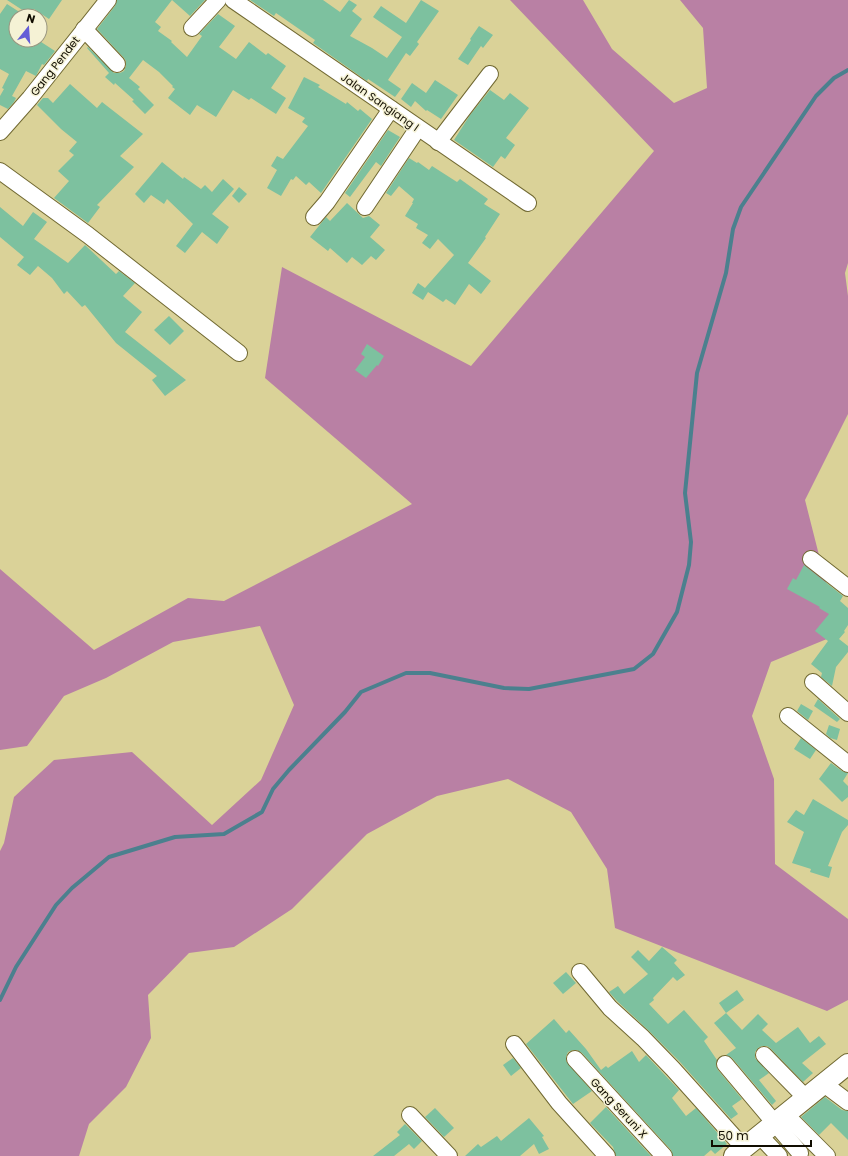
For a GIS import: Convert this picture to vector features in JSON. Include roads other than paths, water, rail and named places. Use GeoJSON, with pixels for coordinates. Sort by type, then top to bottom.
{"type":"FeatureCollection","features":[{"type":"Feature","properties":{"kind":"street","name":"Gang Pendet"},"geometry":{"type":"LineString","coordinates":[[0,132],[30,98],[108,0]]}},
{"type":"Feature","properties":{"kind":"street"},"geometry":{"type":"LineString","coordinates":[[192,28],[218,0]]}},
{"type":"Feature","properties":{"kind":"street","name":"Jalan Sangiang I"},"geometry":{"type":"LineString","coordinates":[[238,1],[528,204]]}},
{"type":"Feature","properties":{"kind":"street"},"geometry":{"type":"LineString","coordinates":[[84,29],[117,64]]}},
{"type":"Feature","properties":{"kind":"street"},"geometry":{"type":"LineString","coordinates":[[438,142],[490,74]]}},
{"type":"Feature","properties":{"kind":"street"},"geometry":{"type":"LineString","coordinates":[[314,217],[327,202],[391,109]]}},
{"type":"Feature","properties":{"kind":"street"},"geometry":{"type":"LineString","coordinates":[[365,207],[418,128]]}},
{"type":"Feature","properties":{"kind":"street"},"geometry":{"type":"LineString","coordinates":[[0,171],[88,235],[239,353]]}},
{"type":"Feature","properties":{"kind":"street"},"geometry":{"type":"LineString","coordinates":[[811,559],[848,588]]}},
{"type":"Feature","properties":{"kind":"street"},"geometry":{"type":"LineString","coordinates":[[813,682],[848,713]]}},
{"type":"Feature","properties":{"kind":"street"},"geometry":{"type":"LineString","coordinates":[[788,716],[848,764]]}},
{"type":"Feature","properties":{"kind":"street"},"geometry":{"type":"LineString","coordinates":[[580,972],[610,1008],[643,1038],[673,1069],[739,1152],[848,1064]]}},
{"type":"Feature","properties":{"kind":"street"},"geometry":{"type":"LineString","coordinates":[[514,1044],[559,1103],[607,1156]]}},
{"type":"Feature","properties":{"kind":"street"},"geometry":{"type":"LineString","coordinates":[[764,1055],[806,1098]]}},
{"type":"Feature","properties":{"kind":"street","name":"Gang Seruni X"},"geometry":{"type":"LineString","coordinates":[[575,1059],[664,1156]]}},
{"type":"Feature","properties":{"kind":"street"},"geometry":{"type":"LineString","coordinates":[[725,1064],[773,1125],[800,1153]]}},
{"type":"Feature","properties":{"kind":"street"},"geometry":{"type":"LineString","coordinates":[[824,1084],[848,1102]]}},
{"type":"Feature","properties":{"kind":"street"},"geometry":{"type":"LineString","coordinates":[[410,1115],[449,1156]]}},
{"type":"Feature","properties":{"kind":"street"},"geometry":{"type":"LineString","coordinates":[[773,1125],[779,1156]]}},
{"type":"Feature","properties":{"kind":"street"},"geometry":{"type":"LineString","coordinates":[[773,1125],[827,1156]]}},
{"type":"Feature","properties":{"kind":"waterway"},"geometry":{"type":"LineString","coordinates":[[0,1000],[16,967],[56,905],[72,888],[109,857],[175,837],[224,834],[262,812],[273,789],[289,770],[345,712],[361,692],[406,673],[430,673],[504,688],[529,689],[634,669],[653,654],[677,612],[689,565],[691,542],[685,493],[697,373],[726,273],[733,229],[741,207],[816,96],[834,78],[848,70]]}}]}
